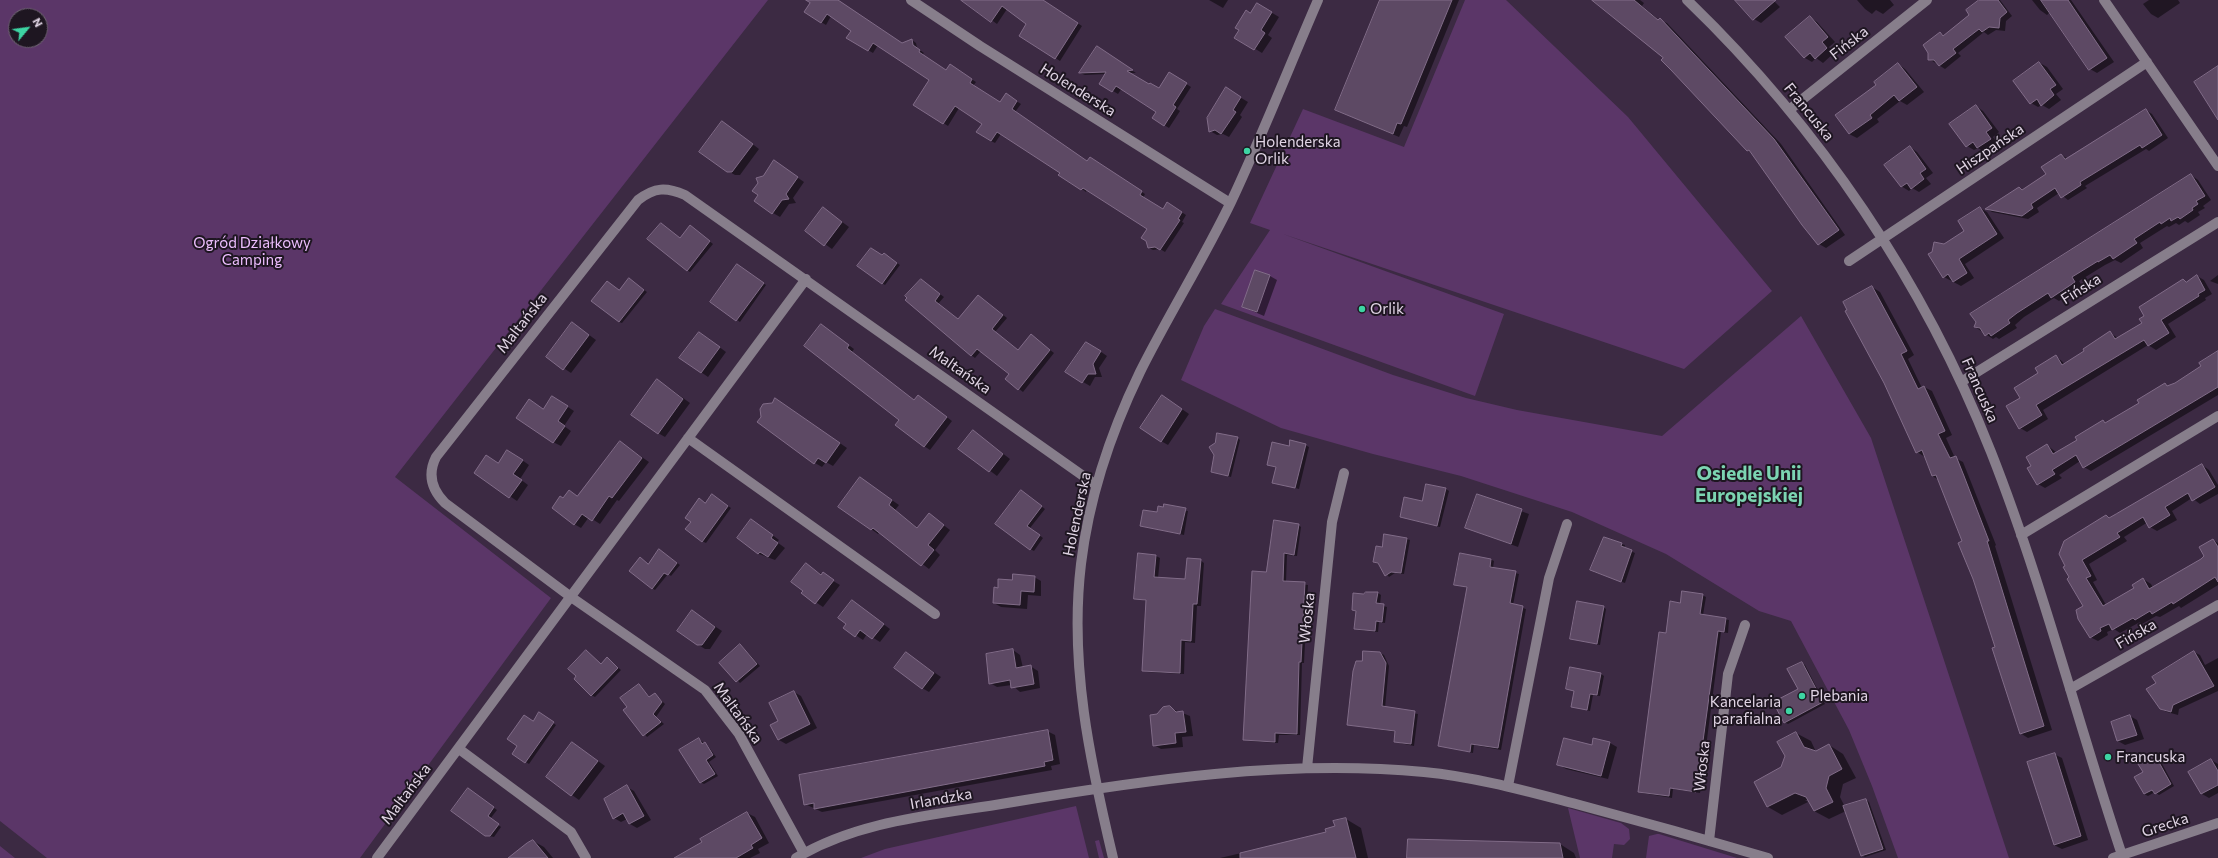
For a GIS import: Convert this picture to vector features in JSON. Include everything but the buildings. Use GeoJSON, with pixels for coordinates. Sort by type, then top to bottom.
{"type":"FeatureCollection","features":[{"type":"Feature","properties":{"kind":"street","name":"Holenderska"},"geometry":{"type":"LineString","coordinates":[[911,0],[980,46],[1230,203]]}},
{"type":"Feature","properties":{"kind":"street","name":"Holenderska"},"geometry":{"type":"LineString","coordinates":[[1113,858],[1098,790],[1082,699],[1078,655],[1081,564],[1096,485],[1117,424],[1139,375],[1230,203],[1318,0]]}},
{"type":"Feature","properties":{"kind":"street","name":"Francuska"},"geometry":{"type":"LineString","coordinates":[[1687,0],[1737,51],[1788,110],[1836,171],[1883,239],[1918,298],[1961,382],[1994,460],[2020,535],[2070,689],[2119,857]]}},
{"type":"Feature","properties":{"kind":"street","name":"Fińska"},"geometry":{"type":"LineString","coordinates":[[1788,110],[1927,0]]}},
{"type":"Feature","properties":{"kind":"street"},"geometry":{"type":"LineString","coordinates":[[2104,0],[2218,166]]}},
{"type":"Feature","properties":{"kind":"street","name":"Hiszpańska"},"geometry":{"type":"LineString","coordinates":[[1849,261],[2147,62]]}},
{"type":"Feature","properties":{"kind":"street","name":"Maltańska"},"geometry":{"type":"LineString","coordinates":[[800,856],[739,734],[705,690],[571,597],[437,494],[432,484],[431,471],[436,457],[638,200],[650,191],[660,188],[672,189],[685,195],[806,278],[1096,485]]}},
{"type":"Feature","properties":{"kind":"street","name":"Fińska"},"geometry":{"type":"LineString","coordinates":[[1961,382],[2218,222]]}},
{"type":"Feature","properties":{"kind":"street","name":"Maltańska"},"geometry":{"type":"LineString","coordinates":[[377,858],[806,278]]}},
{"type":"Feature","properties":{"kind":"street"},"geometry":{"type":"LineString","coordinates":[[2020,535],[2218,416]]}},
{"type":"Feature","properties":{"kind":"street"},"geometry":{"type":"LineString","coordinates":[[688,438],[935,614]]}},
{"type":"Feature","properties":{"kind":"street","name":"Włoska"},"geometry":{"type":"LineString","coordinates":[[1307,768],[1332,522],[1344,473]]}},
{"type":"Feature","properties":{"kind":"street"},"geometry":{"type":"LineString","coordinates":[[1508,786],[1549,578],[1567,524]]}},
{"type":"Feature","properties":{"kind":"street","name":"Fińska"},"geometry":{"type":"LineString","coordinates":[[2070,689],[2218,604]]}},
{"type":"Feature","properties":{"kind":"street","name":"Włoska"},"geometry":{"type":"LineString","coordinates":[[1709,841],[1728,674],[1745,626]]}},
{"type":"Feature","properties":{"kind":"street"},"geometry":{"type":"LineString","coordinates":[[459,749],[571,832],[586,858]]}},
{"type":"Feature","properties":{"kind":"street"},"geometry":{"type":"LineString","coordinates":[[1098,790],[1220,773],[1307,768],[1362,768],[1427,772],[1508,786],[1768,858]]}},
{"type":"Feature","properties":{"kind":"street","name":"Irlandzka"},"geometry":{"type":"LineString","coordinates":[[800,856],[840,836],[878,825],[1078,791],[1098,790]]}},
{"type":"Feature","properties":{"kind":"street","name":"Grecka"},"geometry":{"type":"LineString","coordinates":[[2119,857],[2218,823]]}},
{"type":"Feature","properties":{"kind":"green space","name":"Ogród Działkowy Camping"},"geometry":{"type":"Polygon","coordinates":[[[0,0],[768,0],[395,477],[551,598],[360,858],[47,858],[0,821],[0,0]]]}},
{"type":"Feature","properties":{"kind":"green space"},"geometry":{"type":"Polygon","coordinates":[[[1465,0],[1506,0],[1628,117],[1772,291],[1684,369],[1283,234],[1504,314],[1475,396],[1221,304],[1270,230],[1250,223],[1303,109],[1404,147],[1465,0]]]}},
{"type":"Feature","properties":{"kind":"green space"},"geometry":{"type":"Polygon","coordinates":[[[1215,309],[1393,375],[1466,398],[1517,410],[1662,436],[1801,316],[1871,438],[2009,858],[1898,858],[1872,786],[1849,730],[1791,621],[1759,611],[1666,554],[1572,512],[1461,476],[1373,454],[1281,428],[1181,380],[1204,326],[1215,309]]]}},
{"type":"Feature","properties":{"kind":"green space"},"geometry":{"type":"Polygon","coordinates":[[[1076,806],[1089,858],[861,858],[885,849],[1076,806]]]}},
{"type":"Feature","properties":{"kind":"green space"},"geometry":{"type":"Polygon","coordinates":[[[1568,808],[1621,823],[1629,829],[1630,839],[1624,845],[1614,844],[1612,858],[1580,858],[1568,808]]]}},
{"type":"Feature","properties":{"kind":"green space"},"geometry":{"type":"Polygon","coordinates":[[[1657,834],[1737,858],[1646,858],[1649,836],[1657,834]]]}},
{"type":"Feature","properties":{"kind":"green space"},"geometry":{"type":"Polygon","coordinates":[[[1099,840],[1104,858],[1099,858],[1095,841],[1099,840]]]}},
{"type":"Feature","properties":{"kind":"green space"},"geometry":{"type":"Polygon","coordinates":[[[0,846],[15,858],[0,858],[0,846]]]}},
{"type":"Feature","properties":{"kind":"place","name":"Holenderska Orlik"},"geometry":{"type":"Point","coordinates":[1247,151]}},
{"type":"Feature","properties":{"kind":"place","name":"Orlik"},"geometry":{"type":"Point","coordinates":[1362,309]}},
{"type":"Feature","properties":{"kind":"place","name":"Plebania"},"geometry":{"type":"Point","coordinates":[1802,696]}},
{"type":"Feature","properties":{"kind":"place","name":"Kancelaria parafialna"},"geometry":{"type":"Point","coordinates":[1789,711]}},
{"type":"Feature","properties":{"kind":"place","name":"Francuska"},"geometry":{"type":"Point","coordinates":[2108,757]}},
{"type":"Feature","properties":{"kind":"district","name":"Osiedle Unii Europejskiej"},"geometry":{"type":"Point","coordinates":[1749,485]}}]}
